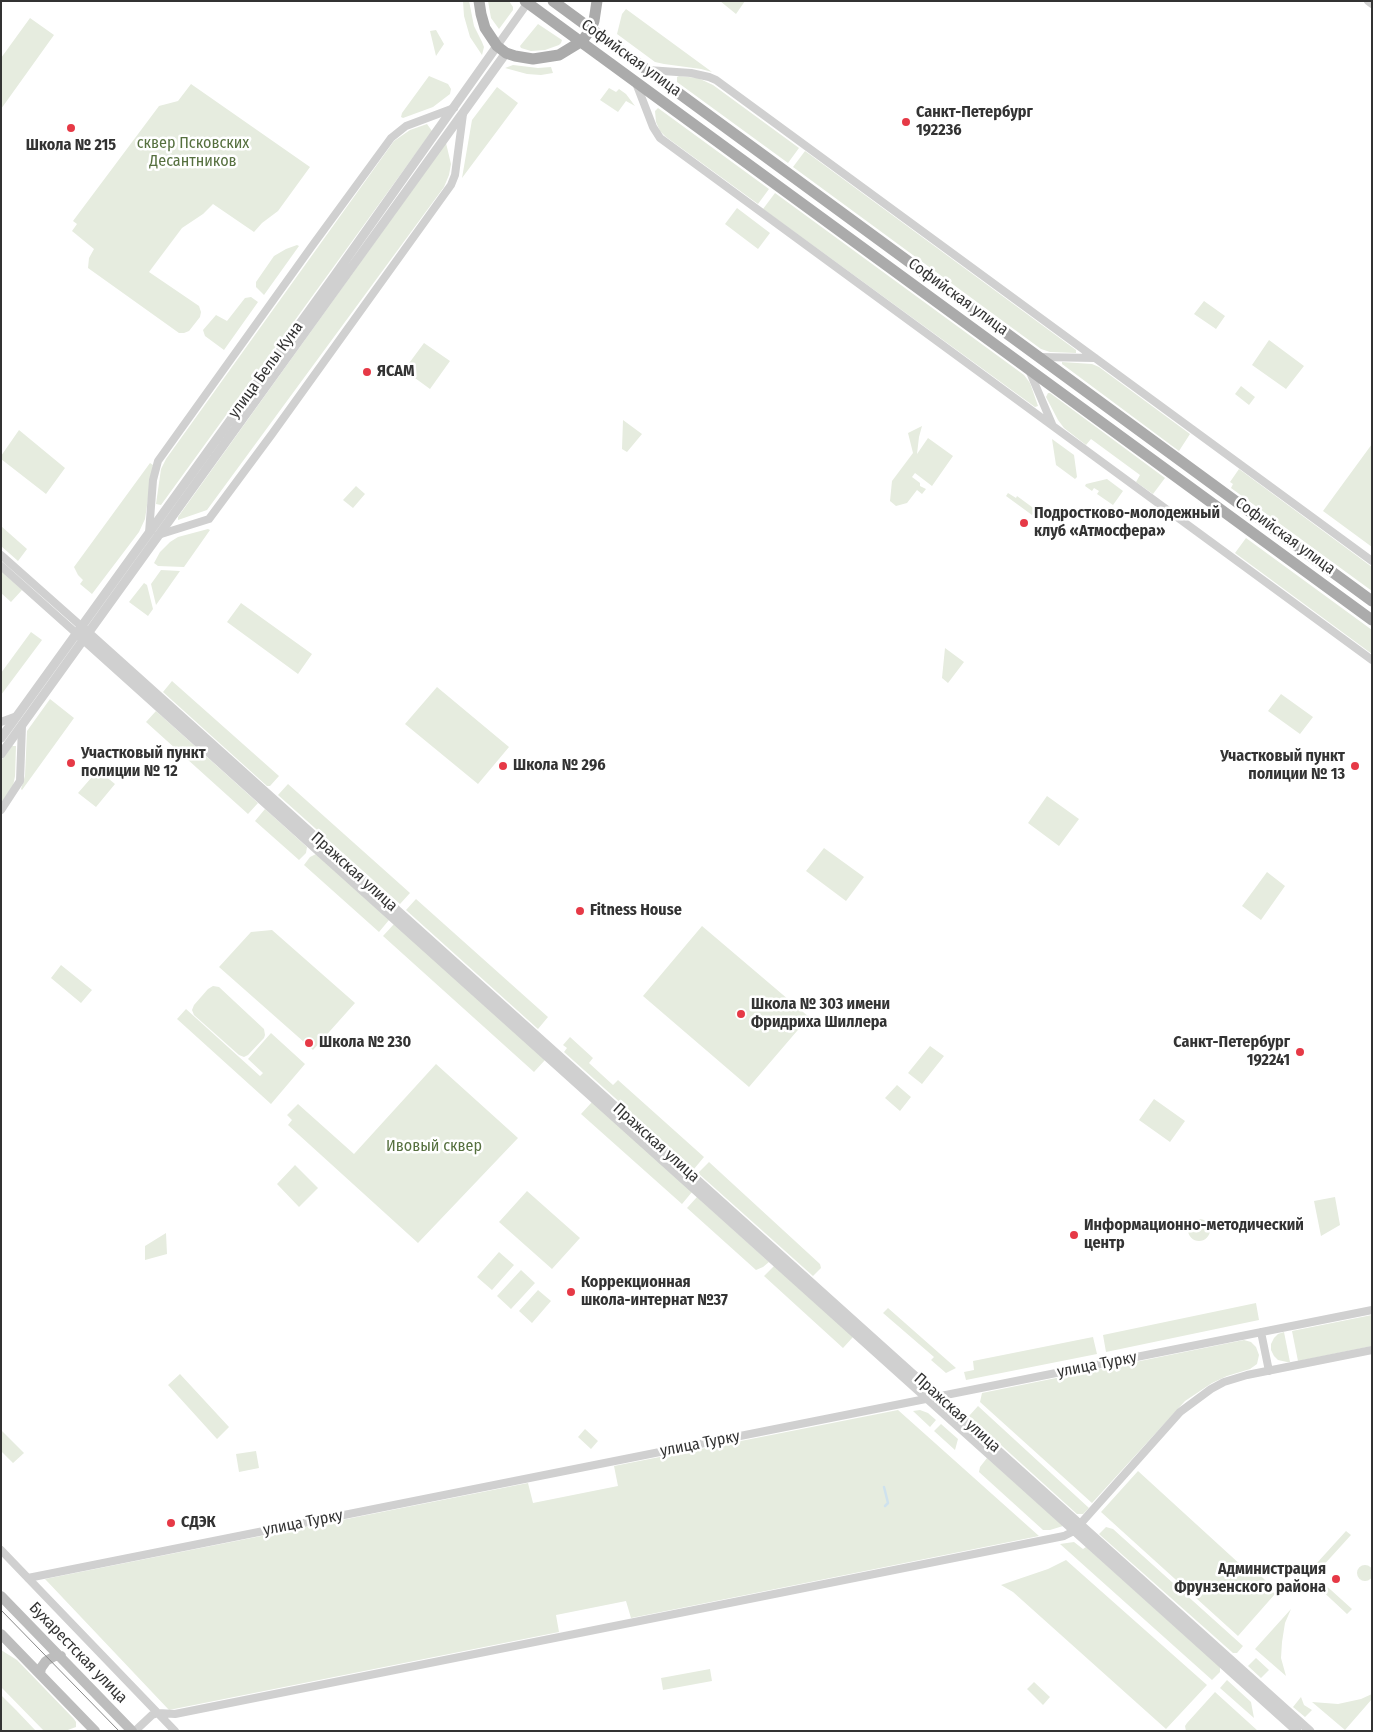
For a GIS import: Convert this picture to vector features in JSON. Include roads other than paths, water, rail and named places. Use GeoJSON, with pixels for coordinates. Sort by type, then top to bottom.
{"type":"FeatureCollection","features":[{"type":"Feature","properties":{"kind":"main road"},"geometry":{"type":"LineString","coordinates":[[479,1],[483,21],[489,34],[501,50],[524,58],[542,59],[559,55],[582,42],[591,29],[597,12],[598,1]]}},
{"type":"Feature","properties":{"kind":"main road","name":"Софийская улица"},"geometry":{"type":"LineString","coordinates":[[552,1],[1372,601]]}},
{"type":"Feature","properties":{"kind":"main road","name":"Софийская улица"},"geometry":{"type":"LineString","coordinates":[[527,2],[1372,620]]}},
{"type":"Feature","properties":{"kind":"main road"},"geometry":{"type":"LineString","coordinates":[[965,322],[974,310]]}},
{"type":"Feature","properties":{"kind":"main road","name":"Бухарестская улица"},"geometry":{"type":"LineString","coordinates":[[1,1596],[133,1731]]}},
{"type":"Feature","properties":{"kind":"main road"},"geometry":{"type":"LineString","coordinates":[[1,1634],[93,1730]]}},
{"type":"Feature","properties":{"kind":"main road"},"geometry":{"type":"LineString","coordinates":[[40,1674],[41,1668],[46,1661],[55,1656],[61,1656]]}},
{"type":"Feature","properties":{"kind":"street"},"geometry":{"type":"LineString","coordinates":[[1368,1],[1372,4]]}},
{"type":"Feature","properties":{"kind":"street","name":"улица Белы Куна"},"geometry":{"type":"LineString","coordinates":[[153,534],[463,112],[501,50],[527,2]]}},
{"type":"Feature","properties":{"kind":"street","name":"улица Белы Куна"},"geometry":{"type":"LineString","coordinates":[[1,754],[83,633],[454,108],[501,50]]}},
{"type":"Feature","properties":{"kind":"street"},"geometry":{"type":"LineString","coordinates":[[647,70],[691,72],[716,80],[1372,561]]}},
{"type":"Feature","properties":{"kind":"street"},"geometry":{"type":"LineString","coordinates":[[636,81],[653,127],[660,138],[1372,660]]}},
{"type":"Feature","properties":{"kind":"street"},"geometry":{"type":"LineString","coordinates":[[454,108],[406,126],[391,138],[158,461],[153,480],[153,534],[209,519],[451,185],[463,112]]}},
{"type":"Feature","properties":{"kind":"street"},"geometry":{"type":"LineString","coordinates":[[1039,358],[1095,358]]}},
{"type":"Feature","properties":{"kind":"street"},"geometry":{"type":"LineString","coordinates":[[1028,368],[1052,426]]}},
{"type":"Feature","properties":{"kind":"street","name":"Пражская улица"},"geometry":{"type":"LineString","coordinates":[[1,554],[83,633],[927,1399],[1077,1527],[1310,1731]]}},
{"type":"Feature","properties":{"kind":"street","name":"Пражская улица"},"geometry":{"type":"LineString","coordinates":[[1,566],[83,633],[938,1396],[1297,1731]]}},
{"type":"Feature","properties":{"kind":"street","name":"улица Белы Куна"},"geometry":{"type":"LineString","coordinates":[[1,738],[83,633]]}},
{"type":"Feature","properties":{"kind":"street"},"geometry":{"type":"LineString","coordinates":[[1,722],[17,716]]}},
{"type":"Feature","properties":{"kind":"street"},"geometry":{"type":"LineString","coordinates":[[1,810],[20,781],[22,725]]}},
{"type":"Feature","properties":{"kind":"street","name":"улица Турку"},"geometry":{"type":"LineString","coordinates":[[28,1578],[1372,1310]]}},
{"type":"Feature","properties":{"kind":"street"},"geometry":{"type":"LineString","coordinates":[[1261,1332],[1269,1371]]}},
{"type":"Feature","properties":{"kind":"street"},"geometry":{"type":"LineString","coordinates":[[133,1731],[152,1715],[158,1713],[174,1714],[1064,1536],[1077,1527],[1175,1418],[1194,1401],[1224,1382],[1247,1375],[1372,1350]]}},
{"type":"Feature","properties":{"kind":"street"},"geometry":{"type":"LineString","coordinates":[[1,1550],[175,1731]]}},
{"type":"Feature","properties":{"kind":"waterway"},"geometry":{"type":"LineString","coordinates":[[884,1487],[888,1503],[885,1506]]}},
{"type":"Feature","properties":{"kind":"tram line"},"geometry":{"type":"LineString","coordinates":[[1,1610],[119,1731]]}},
{"type":"Feature","properties":{"kind":"place","name":"Санкт-Петербург 192236"},"geometry":{"type":"Point","coordinates":[906,122]}},
{"type":"Feature","properties":{"kind":"place","name":"Школа № 215"},"geometry":{"type":"Point","coordinates":[71,128]}},
{"type":"Feature","properties":{"kind":"place","name":"ЯСАМ"},"geometry":{"type":"Point","coordinates":[367,372]}},
{"type":"Feature","properties":{"kind":"place","name":"Подростково-молодежный клуб «Атмосфера»"},"geometry":{"type":"Point","coordinates":[1024,523]}},
{"type":"Feature","properties":{"kind":"place","name":"Участковый пункт полиции № 12"},"geometry":{"type":"Point","coordinates":[71,763]}},
{"type":"Feature","properties":{"kind":"place","name":"Школа № 296"},"geometry":{"type":"Point","coordinates":[503,766]}},
{"type":"Feature","properties":{"kind":"place","name":"Участковый пункт полиции № 13"},"geometry":{"type":"Point","coordinates":[1355,766]}},
{"type":"Feature","properties":{"kind":"place","name":"Fitness House"},"geometry":{"type":"Point","coordinates":[580,911]}},
{"type":"Feature","properties":{"kind":"place","name":"Школа № 303 имени Фридриха Шиллера"},"geometry":{"type":"Point","coordinates":[741,1014]}},
{"type":"Feature","properties":{"kind":"place","name":"Школа № 230"},"geometry":{"type":"Point","coordinates":[309,1043]}},
{"type":"Feature","properties":{"kind":"place","name":"Санкт-Петербург 192241"},"geometry":{"type":"Point","coordinates":[1300,1052]}},
{"type":"Feature","properties":{"kind":"place","name":"Информационно-методический центр"},"geometry":{"type":"Point","coordinates":[1074,1235]}},
{"type":"Feature","properties":{"kind":"place","name":"Коррекционная школа-интернат №37"},"geometry":{"type":"Point","coordinates":[571,1292]}},
{"type":"Feature","properties":{"kind":"place","name":"СДЭК"},"geometry":{"type":"Point","coordinates":[171,1523]}},
{"type":"Feature","properties":{"kind":"place","name":"Администрация Фрунзенского района"},"geometry":{"type":"Point","coordinates":[1336,1579]}},
{"type":"Feature","properties":{"kind":"park label","name":"сквер Псковских Десантников"},"geometry":{"type":"Point","coordinates":[193,153]}},
{"type":"Feature","properties":{"kind":"park label","name":"Ивовый сквер"},"geometry":{"type":"Point","coordinates":[434,1147]}}]}
